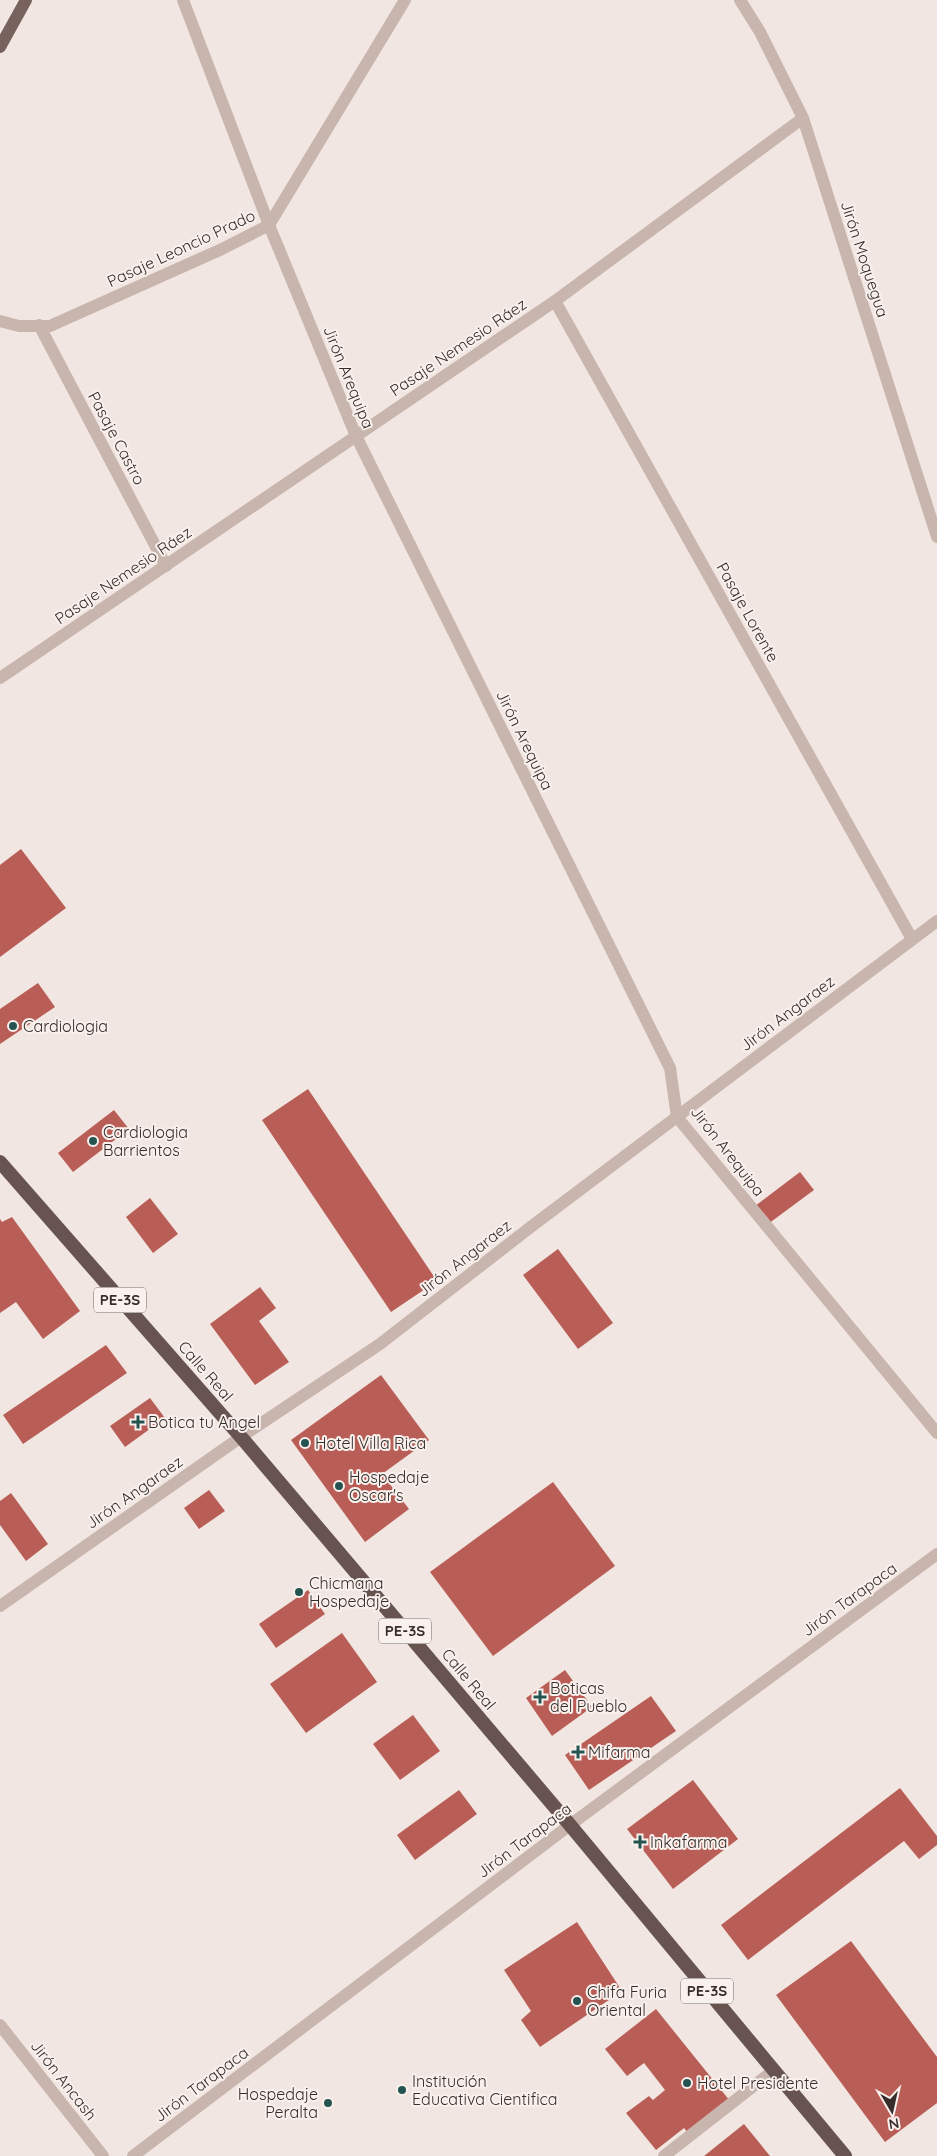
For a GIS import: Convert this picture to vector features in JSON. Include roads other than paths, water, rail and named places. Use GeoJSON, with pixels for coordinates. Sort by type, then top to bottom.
{"type":"FeatureCollection","features":[{"type":"Feature","properties":{"kind":"highway","name":"Calle Real"},"geometry":{"type":"LineString","coordinates":[[0,1162],[241,1437],[570,1825],[845,2156]]}},
{"type":"Feature","properties":{"kind":"main road"},"geometry":{"type":"LineString","coordinates":[[0,47],[26,0]]}},
{"type":"Feature","properties":{"kind":"street","name":"Jirón Arequipa"},"geometry":{"type":"LineString","coordinates":[[183,0],[269,225],[356,436],[670,1068],[677,1116],[937,1433]]}},
{"type":"Feature","properties":{"kind":"street","name":"Pasaje Leoncio Prado"},"geometry":{"type":"LineString","coordinates":[[0,321],[18,326],[50,326],[222,249],[269,225],[405,0]]}},
{"type":"Feature","properties":{"kind":"street","name":"Jirón Moquegua"},"geometry":{"type":"LineString","coordinates":[[740,0],[760,32],[803,118],[937,537]]}},
{"type":"Feature","properties":{"kind":"street","name":"Pasaje Nemesio Ráez"},"geometry":{"type":"LineString","coordinates":[[0,678],[555,301],[803,118]]}},
{"type":"Feature","properties":{"kind":"street","name":"Pasaje Lorente"},"geometry":{"type":"LineString","coordinates":[[555,301],[912,939]]}},
{"type":"Feature","properties":{"kind":"street","name":"Pasaje Castro"},"geometry":{"type":"LineString","coordinates":[[40,325],[166,566]]}},
{"type":"Feature","properties":{"kind":"street","name":"Jirón Angaraez"},"geometry":{"type":"LineString","coordinates":[[0,1606],[241,1437],[380,1344],[677,1116],[937,920]]}},
{"type":"Feature","properties":{"kind":"street","name":"Jirón Tarapaca"},"geometry":{"type":"LineString","coordinates":[[133,2156],[570,1825],[937,1554]]}},
{"type":"Feature","properties":{"kind":"street","name":"Jirón Ancash"},"geometry":{"type":"LineString","coordinates":[[0,2025],[103,2156]]}},
{"type":"Feature","properties":{"kind":"street"},"geometry":{"type":"LineString","coordinates":[[664,2156],[774,2070]]}},
{"type":"Feature","properties":{"kind":"place","name":"Cardiologia"},"geometry":{"type":"Point","coordinates":[13,1026]}},
{"type":"Feature","properties":{"kind":"place","name":"Cardiologia Barrientos"},"geometry":{"type":"Point","coordinates":[93,1141]}},
{"type":"Feature","properties":{"kind":"place","name":"Botica tu Angel"},"geometry":{"type":"Point","coordinates":[138,1422]}},
{"type":"Feature","properties":{"kind":"place","name":"Hotel Villa Rica"},"geometry":{"type":"Point","coordinates":[305,1443]}},
{"type":"Feature","properties":{"kind":"place","name":"Hospedaje Oscar's"},"geometry":{"type":"Point","coordinates":[339,1486]}},
{"type":"Feature","properties":{"kind":"place","name":"Chicmana Hospedaje"},"geometry":{"type":"Point","coordinates":[299,1592]}},
{"type":"Feature","properties":{"kind":"place","name":"Boticas del Pueblo"},"geometry":{"type":"Point","coordinates":[540,1697]}},
{"type":"Feature","properties":{"kind":"place","name":"Mifarma"},"geometry":{"type":"Point","coordinates":[578,1752]}},
{"type":"Feature","properties":{"kind":"place","name":"Inkafarma"},"geometry":{"type":"Point","coordinates":[640,1842]}},
{"type":"Feature","properties":{"kind":"place","name":"Chifa Furia Oriental"},"geometry":{"type":"Point","coordinates":[577,2001]}},
{"type":"Feature","properties":{"kind":"place","name":"Hotel Presidente"},"geometry":{"type":"Point","coordinates":[687,2083]}},
{"type":"Feature","properties":{"kind":"place","name":"Institución Educativa Cientifica"},"geometry":{"type":"Point","coordinates":[402,2090]}},
{"type":"Feature","properties":{"kind":"place","name":"Hospedaje Peralta"},"geometry":{"type":"Point","coordinates":[328,2103]}}]}
